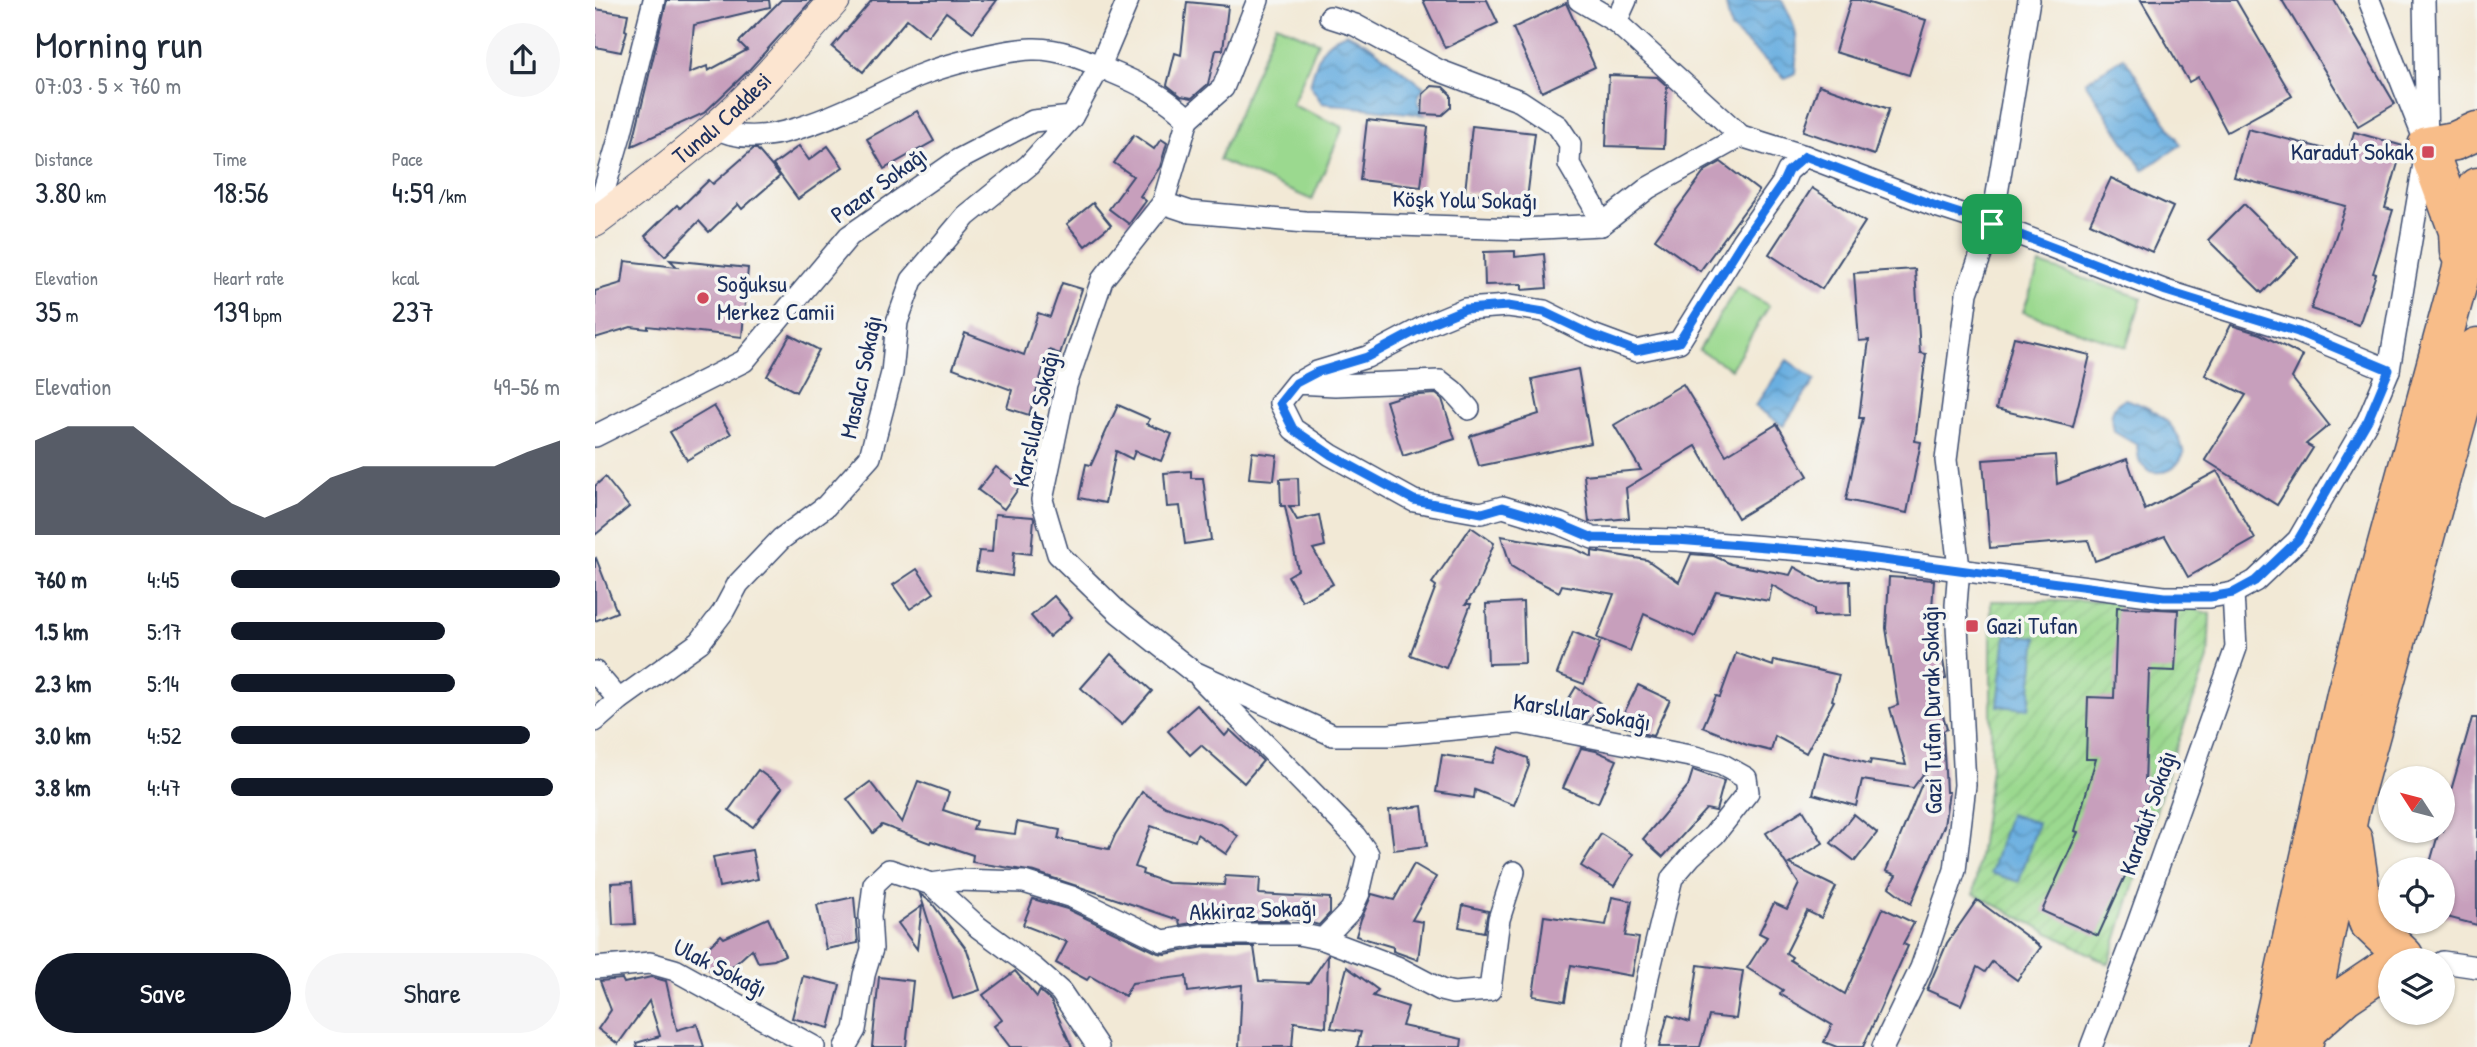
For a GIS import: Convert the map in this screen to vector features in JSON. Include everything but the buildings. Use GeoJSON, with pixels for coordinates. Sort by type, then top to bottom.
{"type":"FeatureCollection","features":[{"type":"Feature","properties":{"kind":"highway"},"geometry":{"type":"LineString","coordinates":[[2461,272],[2458,231],[2427,146],[2455,141],[2477,131]]}},
{"type":"Feature","properties":{"kind":"highway"},"geometry":{"type":"LineString","coordinates":[[2268,1047],[2346,694],[2461,272],[2477,187]]}},
{"type":"Feature","properties":{"kind":"highway"},"geometry":{"type":"LineString","coordinates":[[2304,1040],[2350,810],[2469,413],[2477,347]]}},
{"type":"Feature","properties":{"kind":"highway"},"geometry":{"type":"LineString","coordinates":[[2350,810],[2360,888],[2368,922],[2393,948]]}},
{"type":"Feature","properties":{"kind":"highway"},"geometry":{"type":"LineString","coordinates":[[2304,1040],[2345,996],[2378,977]]}},
{"type":"Feature","properties":{"kind":"main road","name":"Tunalı Caddesi"},"geometry":{"type":"LineString","coordinates":[[595,221],[641,188],[715,127],[835,0]]}},
{"type":"Feature","properties":{"kind":"street"},"geometry":{"type":"LineString","coordinates":[[595,221],[621,132],[654,0]]}},
{"type":"Feature","properties":{"kind":"street"},"geometry":{"type":"LineString","coordinates":[[1072,117],[1100,66],[1128,0]]}},
{"type":"Feature","properties":{"kind":"street"},"geometry":{"type":"LineString","coordinates":[[715,127],[732,136],[744,138],[797,128],[836,115],[921,75],[1014,50],[1035,49],[1061,51],[1079,56],[1148,87],[1188,119],[1223,88],[1258,0]]}},
{"type":"Feature","properties":{"kind":"street"},"geometry":{"type":"LineString","coordinates":[[1579,0],[1616,22],[1741,136],[1805,156],[1936,206],[1992,224],[2166,291],[2298,332],[2389,370]]}},
{"type":"Feature","properties":{"kind":"street"},"geometry":{"type":"LineString","coordinates":[[1616,22],[1626,0]]}},
{"type":"Feature","properties":{"kind":"street","name":"Gazi Tufan Durak Sokağı"},"geometry":{"type":"LineString","coordinates":[[1883,1047],[1921,968],[1955,870],[1965,785],[1956,605],[1959,568],[1946,460],[1967,293],[1992,224],[2029,0]]}},
{"type":"Feature","properties":{"kind":"street"},"geometry":{"type":"LineString","coordinates":[[2369,0],[2427,146]]}},
{"type":"Feature","properties":{"kind":"street"},"geometry":{"type":"LineString","coordinates":[[1805,156],[1788,171],[1679,342],[1636,351],[1590,334],[1544,312],[1508,306],[1465,309],[1431,323],[1367,357],[1317,372],[1296,383],[1280,403],[1293,429],[1331,455],[1414,500],[1482,513],[1503,507],[1560,524],[1593,538],[1677,540],[1788,549],[1959,568],[2164,597],[2210,597],[2233,593],[2255,581],[2298,540],[2368,420],[2389,370],[2427,146],[2424,0]]}},
{"type":"Feature","properties":{"kind":"street"},"geometry":{"type":"LineString","coordinates":[[1330,17],[1355,25],[1438,70],[1520,101],[1558,125],[1570,144],[1569,164],[1593,205],[1601,225],[1648,187],[1741,136]]}},
{"type":"Feature","properties":{"kind":"street","name":"Pazar Sokağı"},"geometry":{"type":"LineString","coordinates":[[595,436],[744,361],[849,236],[958,160],[1033,121],[1072,117]]}},
{"type":"Feature","properties":{"kind":"street","name":"Masalcı Sokağı"},"geometry":{"type":"LineString","coordinates":[[595,721],[619,700],[700,642],[747,575],[781,539],[826,506],[870,457],[891,373],[897,322],[912,281],[967,216],[1030,165],[1072,117]]}},
{"type":"Feature","properties":{"kind":"street","name":"Karslılar Sokağı"},"geometry":{"type":"LineString","coordinates":[[1188,119],[1163,203],[1102,280],[1066,385],[1042,500],[1058,554],[1119,612],[1192,671],[1333,735],[1389,735],[1520,723],[1695,757],[1721,764],[1746,778],[1748,792],[1734,811],[1672,878],[1648,975],[1635,1047]]}},
{"type":"Feature","properties":{"kind":"street","name":"Köşk Yolu Sokağı"},"geometry":{"type":"LineString","coordinates":[[1163,203],[1191,212],[1305,222],[1522,229],[1601,225]]}},
{"type":"Feature","properties":{"kind":"street"},"geometry":{"type":"LineString","coordinates":[[1296,383],[1335,385],[1440,382],[1453,391],[1469,409]]}},
{"type":"Feature","properties":{"kind":"street","name":"Karadut Sokağı"},"geometry":{"type":"LineString","coordinates":[[2091,1047],[2235,649],[2233,593]]}},
{"type":"Feature","properties":{"kind":"street","name":"Akkiraz Sokağı"},"geometry":{"type":"LineString","coordinates":[[931,884],[958,880],[1024,882],[1072,897],[1163,941],[1204,934],[1298,934],[1323,939],[1351,910],[1359,893],[1368,855],[1355,836],[1192,671]]}},
{"type":"Feature","properties":{"kind":"street"},"geometry":{"type":"LineString","coordinates":[[595,672],[619,700]]}},
{"type":"Feature","properties":{"kind":"street"},"geometry":{"type":"LineString","coordinates":[[845,1047],[855,1030],[864,975],[873,949],[870,916],[874,884],[889,870],[931,884],[978,927],[1035,969],[1061,992],[1098,1047]]}},
{"type":"Feature","properties":{"kind":"street"},"geometry":{"type":"LineString","coordinates":[[1323,939],[1397,967],[1441,990],[1453,993],[1490,990],[1499,919],[1514,872]]}},
{"type":"Feature","properties":{"kind":"street","name":"Ulak Sokağı"},"geometry":{"type":"LineString","coordinates":[[595,968],[650,963],[675,970],[814,1047]]}},
{"type":"Feature","properties":{"kind":"street"},"geometry":{"type":"LineString","coordinates":[[2455,964],[2477,967]]}},
{"type":"Feature","properties":{"kind":"green space"},"geometry":{"type":"Polygon","coordinates":[[[1276,24],[1318,42],[1292,105],[1343,127],[1312,200],[1219,160],[1276,24]]]}},
{"type":"Feature","properties":{"kind":"green space"},"geometry":{"type":"Polygon","coordinates":[[[2040,264],[2142,298],[2126,347],[2023,312],[2040,264]]]}},
{"type":"Feature","properties":{"kind":"green space"},"geometry":{"type":"Polygon","coordinates":[[[1737,287],[1769,306],[1731,369],[1699,350],[1737,287]]]}},
{"type":"Feature","properties":{"kind":"green space"},"geometry":{"type":"Polygon","coordinates":[[[1991,601],[2167,601],[2210,614],[2208,659],[2171,762],[2109,964],[1974,894],[1991,769],[1991,601]]]}},
{"type":"Feature","properties":{"kind":"water"},"geometry":{"type":"Polygon","coordinates":[[[1728,0],[1783,2],[1796,36],[1795,73],[1785,78],[1731,29],[1726,5],[1728,0]]]}},
{"type":"Feature","properties":{"kind":"water"},"geometry":{"type":"Polygon","coordinates":[[[1346,33],[1368,44],[1424,87],[1418,103],[1425,115],[1322,103],[1310,85],[1318,60],[1324,47],[1346,33]]]}},
{"type":"Feature","properties":{"kind":"water"},"geometry":{"type":"Polygon","coordinates":[[[2124,57],[2181,145],[2143,170],[2085,82],[2124,57]]]}},
{"type":"Feature","properties":{"kind":"water"},"geometry":{"type":"Polygon","coordinates":[[[1787,360],[1815,380],[1783,426],[1755,406],[1787,360]]]}},
{"type":"Feature","properties":{"kind":"water"},"geometry":{"type":"Polygon","coordinates":[[[2125,399],[2155,412],[2176,433],[2184,453],[2178,464],[2170,470],[2148,471],[2139,461],[2137,445],[2113,431],[2112,412],[2116,405],[2125,399]]]}},
{"type":"Feature","properties":{"kind":"water"},"geometry":{"type":"Polygon","coordinates":[[[2006,634],[2037,637],[2029,709],[1998,706],[2006,634]]]}},
{"type":"Feature","properties":{"kind":"water"},"geometry":{"type":"Polygon","coordinates":[[[2009,814],[2038,823],[2019,882],[1991,873],[2009,814]]]}},
{"type":"Feature","properties":{"kind":"place","name":"Karadut Sokak"},"geometry":{"type":"Point","coordinates":[2428,152]}},
{"type":"Feature","properties":{"kind":"place","name":"Soğuksu Merkez Camii"},"geometry":{"type":"Point","coordinates":[703,298]}},
{"type":"Feature","properties":{"kind":"place","name":"Gazi Tufan"},"geometry":{"type":"Point","coordinates":[1972,626]}},
{"type":"Feature","properties":{"kind":"route"},"geometry":{"type":"LineString","coordinates":[[1805,156],[1936,206],[1992,224],[2166,291],[2298,332],[2389,370],[2368,420],[2298,540],[2255,581],[2233,593],[2210,597],[2164,597],[1815,551],[1677,540],[1593,538],[1560,524],[1503,507],[1482,513],[1414,500],[1331,455],[1293,429],[1280,403],[1296,383],[1317,372],[1367,357],[1431,323],[1465,309],[1508,306],[1544,312],[1590,334],[1636,351],[1679,342],[1788,171],[1805,156]]}}]}
